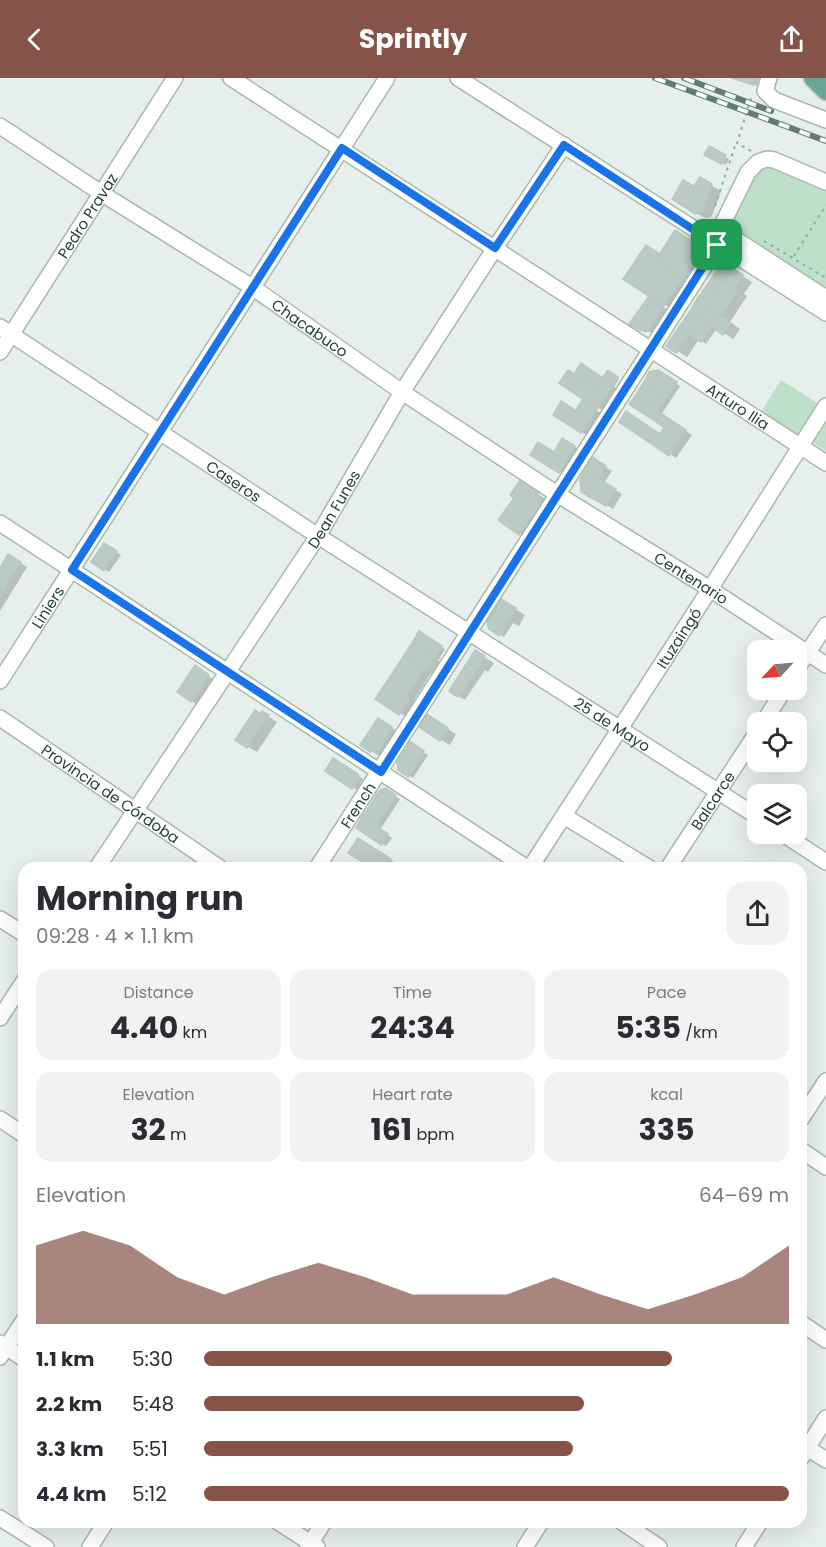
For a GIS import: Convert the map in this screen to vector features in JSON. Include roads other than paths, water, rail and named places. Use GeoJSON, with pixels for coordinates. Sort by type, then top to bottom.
{"type":"FeatureCollection","features":[{"type":"Feature","properties":{"kind":"main road"},"geometry":{"type":"LineString","coordinates":[[813,78],[826,91]]}},
{"type":"Feature","properties":{"kind":"street","name":"Pedro Pravaz"},"geometry":{"type":"LineString","coordinates":[[0,352],[6,331],[101,193],[175,78]]}},
{"type":"Feature","properties":{"kind":"street","name":"Arturo Ilia"},"geometry":{"type":"LineString","coordinates":[[231,78],[826,463]]}},
{"type":"Feature","properties":{"kind":"street","name":"Liniers"},"geometry":{"type":"LineString","coordinates":[[0,681],[387,78]]}},
{"type":"Feature","properties":{"kind":"street"},"geometry":{"type":"LineString","coordinates":[[458,78],[826,313]]}},
{"type":"Feature","properties":{"kind":"street"},"geometry":{"type":"LineString","coordinates":[[769,78],[765,91],[774,100],[826,120]]}},
{"type":"Feature","properties":{"kind":"street","name":"Chacabuco"},"geometry":{"type":"LineString","coordinates":[[0,126],[101,193],[252,287],[402,392],[557,494]]}},
{"type":"Feature","properties":{"kind":"street","name":"Dean Funes"},"geometry":{"type":"LineString","coordinates":[[102,862],[318,536],[402,392],[564,145]]}},
{"type":"Feature","properties":{"kind":"street","name":"French"},"geometry":{"type":"LineString","coordinates":[[321,862],[381,772],[717,245],[720,229],[748,172],[762,160],[774,160],[826,182]]}},
{"type":"Feature","properties":{"kind":"street"},"geometry":{"type":"LineString","coordinates":[[720,229],[826,298]]}},
{"type":"Feature","properties":{"kind":"street","name":"Caseros"},"geometry":{"type":"LineString","coordinates":[[6,331],[469,633]]}},
{"type":"Feature","properties":{"kind":"street","name":"Ituzaingó"},"geometry":{"type":"LineString","coordinates":[[533,862],[710,590],[826,406]]}},
{"type":"Feature","properties":{"kind":"street","name":"Centenario"},"geometry":{"type":"LineString","coordinates":[[557,494],[826,665]]}},
{"type":"Feature","properties":{"kind":"street"},"geometry":{"type":"LineString","coordinates":[[0,523],[520,862]]}},
{"type":"Feature","properties":{"kind":"street"},"geometry":{"type":"LineString","coordinates":[[808,653],[826,625]]}},
{"type":"Feature","properties":{"kind":"street","name":"25 de Mayo"},"geometry":{"type":"LineString","coordinates":[[469,633],[747,810]]}},
{"type":"Feature","properties":{"kind":"street","name":"Provincia de Córdoba"},"geometry":{"type":"LineString","coordinates":[[0,718],[211,862]]}},
{"type":"Feature","properties":{"kind":"street","name":"Balcarce"},"geometry":{"type":"LineString","coordinates":[[672,862],[747,748]]}},
{"type":"Feature","properties":{"kind":"street"},"geometry":{"type":"LineString","coordinates":[[564,816],[639,862]]}},
{"type":"Feature","properties":{"kind":"street"},"geometry":{"type":"LineString","coordinates":[[798,844],[826,862]]}},
{"type":"Feature","properties":{"kind":"street"},"geometry":{"type":"LineString","coordinates":[[0,919],[18,930]]}},
{"type":"Feature","properties":{"kind":"street"},"geometry":{"type":"LineString","coordinates":[[0,1018],[18,990]]}},
{"type":"Feature","properties":{"kind":"street"},"geometry":{"type":"LineString","coordinates":[[807,1110],[826,1081]]}},
{"type":"Feature","properties":{"kind":"street"},"geometry":{"type":"LineString","coordinates":[[0,1119],[18,1131]]}},
{"type":"Feature","properties":{"kind":"street"},"geometry":{"type":"LineString","coordinates":[[807,1154],[826,1167]]}},
{"type":"Feature","properties":{"kind":"street"},"geometry":{"type":"LineString","coordinates":[[807,1327],[826,1340]]}},
{"type":"Feature","properties":{"kind":"street"},"geometry":{"type":"LineString","coordinates":[[18,1328],[2,1349],[18,1356]]}},
{"type":"Feature","properties":{"kind":"street"},"geometry":{"type":"LineString","coordinates":[[807,1444],[826,1418]]}},
{"type":"Feature","properties":{"kind":"street"},"geometry":{"type":"LineString","coordinates":[[807,1452],[826,1460]]}},
{"type":"Feature","properties":{"kind":"street"},"geometry":{"type":"LineString","coordinates":[[0,1518],[46,1547]]}},
{"type":"Feature","properties":{"kind":"street"},"geometry":{"type":"LineString","coordinates":[[90,1547],[102,1528]]}},
{"type":"Feature","properties":{"kind":"street"},"geometry":{"type":"LineString","coordinates":[[286,1528],[312,1546],[321,1528]]}},
{"type":"Feature","properties":{"kind":"street"},"geometry":{"type":"LineString","coordinates":[[525,1547],[537,1528]]}},
{"type":"Feature","properties":{"kind":"street"},"geometry":{"type":"LineString","coordinates":[[631,1528],[659,1547]]}},
{"type":"Feature","properties":{"kind":"street"},"geometry":{"type":"LineString","coordinates":[[744,1547],[756,1528]]}},
{"type":"Feature","properties":{"kind":"railway"},"geometry":{"type":"LineString","coordinates":[[655,78],[826,141]]}},
{"type":"Feature","properties":{"kind":"railway"},"geometry":{"type":"LineString","coordinates":[[684,78],[771,111]]}}]}
